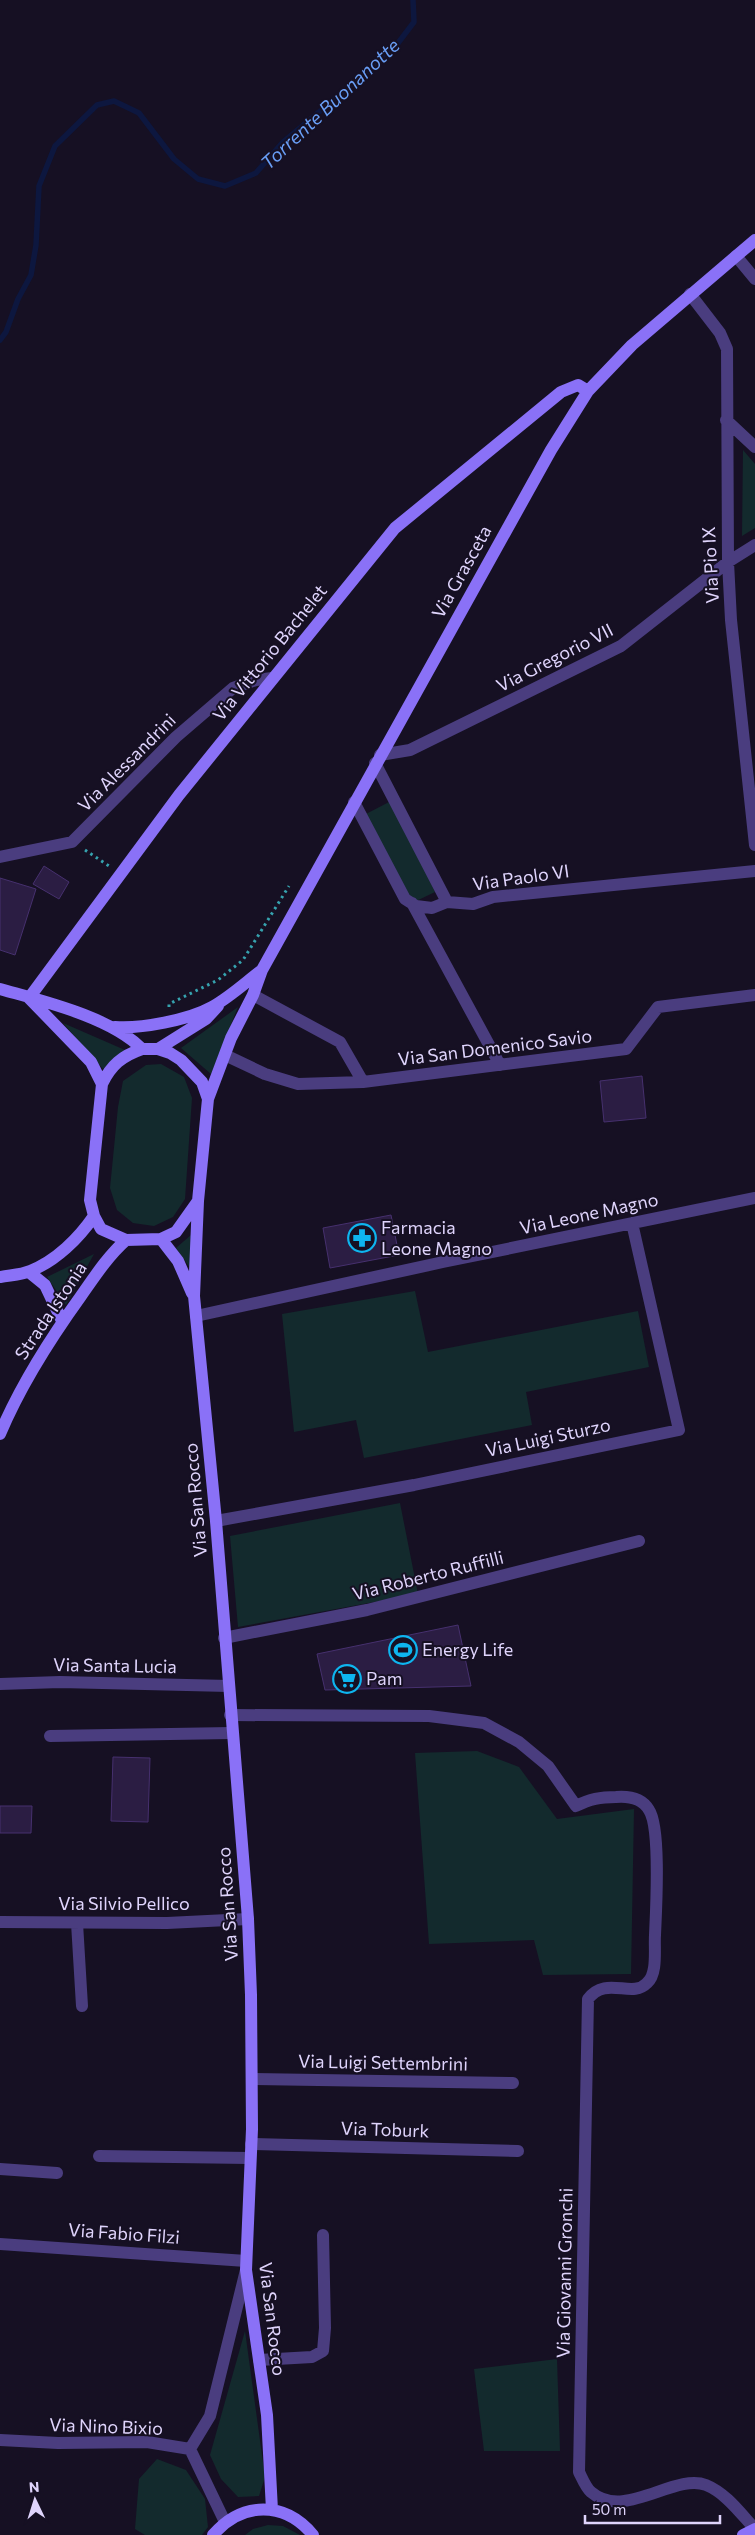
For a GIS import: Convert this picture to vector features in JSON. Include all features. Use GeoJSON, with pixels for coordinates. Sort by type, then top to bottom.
{"type":"FeatureCollection","features":[{"type":"Feature","properties":{"kind":"street","name":"Via Grasceta"},"geometry":{"type":"LineString","coordinates":[[208,1099],[262,970],[551,450],[588,391],[632,345],[755,240]]}},
{"type":"Feature","properties":{"kind":"street"},"geometry":{"type":"LineString","coordinates":[[736,256],[755,279]]}},
{"type":"Feature","properties":{"kind":"street","name":"Via Pio IX"},"geometry":{"type":"LineString","coordinates":[[690,294],[720,333],[727,349],[728,562],[731,620],[752,781],[755,845]]}},
{"type":"Feature","properties":{"kind":"street","name":"Via Vittorio Bachelet"},"geometry":{"type":"LineString","coordinates":[[29,998],[121,873],[272,678],[395,528],[561,392],[578,385],[588,391]]}},
{"type":"Feature","properties":{"kind":"street"},"geometry":{"type":"LineString","coordinates":[[726,420],[755,447]]}},
{"type":"Feature","properties":{"kind":"street","name":"Via Gregorio VII"},"geometry":{"type":"LineString","coordinates":[[378,759],[410,750],[621,646],[728,562],[755,545]]}},
{"type":"Feature","properties":{"kind":"street","name":"Via Alessandrini"},"geometry":{"type":"LineString","coordinates":[[72,842],[176,737],[233,688],[256,680],[272,678]]}},
{"type":"Feature","properties":{"kind":"street"},"geometry":{"type":"LineString","coordinates":[[378,759],[446,902]]}},
{"type":"Feature","properties":{"kind":"street"},"geometry":{"type":"LineString","coordinates":[[354,802],[405,900],[412,904],[500,1065]]}},
{"type":"Feature","properties":{"kind":"street"},"geometry":{"type":"LineString","coordinates":[[0,857],[72,842]]}},
{"type":"Feature","properties":{"kind":"street","name":"Via Paolo VI"},"geometry":{"type":"LineString","coordinates":[[412,904],[432,908],[446,902],[473,904],[503,896],[755,871]]}},
{"type":"Feature","properties":{"kind":"street"},"geometry":{"type":"LineString","coordinates":[[110,1027],[131,1029],[191,1015],[210,1008],[262,970]]}},
{"type":"Feature","properties":{"kind":"street"},"geometry":{"type":"LineString","coordinates":[[0,989],[29,998],[43,1000],[110,1027],[126,1035],[142,1050]]}},
{"type":"Feature","properties":{"kind":"street"},"geometry":{"type":"LineString","coordinates":[[253,995],[340,1042],[363,1082]]}},
{"type":"Feature","properties":{"kind":"street","name":"Via San Domenico Savio"},"geometry":{"type":"LineString","coordinates":[[225,1055],[265,1074],[298,1084],[363,1082],[626,1049],[658,1007],[755,995]]}},
{"type":"Feature","properties":{"kind":"street"},"geometry":{"type":"LineString","coordinates":[[29,998],[91,1062],[102,1084]]}},
{"type":"Feature","properties":{"kind":"street"},"geometry":{"type":"LineString","coordinates":[[198,1201],[176,1232],[162,1239],[126,1240],[101,1229],[94,1216],[90,1200],[102,1084],[108,1072],[118,1060],[142,1050],[158,1049],[206,1019],[222,1000]]}},
{"type":"Feature","properties":{"kind":"street"},"geometry":{"type":"LineString","coordinates":[[158,1049],[181,1060],[194,1072],[202,1082],[208,1099],[198,1201],[194,1296]]}},
{"type":"Feature","properties":{"kind":"street","name":"Via Leone Magno"},"geometry":{"type":"LineString","coordinates":[[196,1316],[755,1198]]}},
{"type":"Feature","properties":{"kind":"street"},"geometry":{"type":"LineString","coordinates":[[0,1277],[29,1272],[61,1251],[80,1235],[94,1216]]}},
{"type":"Feature","properties":{"kind":"street","name":"Via Luigi Sturzo"},"geometry":{"type":"LineString","coordinates":[[216,1521],[414,1485],[680,1430],[632,1223]]}},
{"type":"Feature","properties":{"kind":"street"},"geometry":{"type":"LineString","coordinates":[[162,1239],[178,1261],[194,1296]]}},
{"type":"Feature","properties":{"kind":"street","name":"Strada Istonia"},"geometry":{"type":"LineString","coordinates":[[0,1434],[15,1398],[62,1321],[112,1253],[126,1240]]}},
{"type":"Feature","properties":{"kind":"street"},"geometry":{"type":"LineString","coordinates":[[29,1272],[45,1285],[62,1321]]}},
{"type":"Feature","properties":{"kind":"street","name":"Via San Rocco"},"geometry":{"type":"LineString","coordinates":[[194,1296],[216,1521],[231,1733],[248,1919],[253,2078],[246,2266],[266,2415],[272,2510]]}},
{"type":"Feature","properties":{"kind":"street","name":"Via Roberto Ruffilli"},"geometry":{"type":"LineString","coordinates":[[224,1638],[367,1610],[639,1541]]}},
{"type":"Feature","properties":{"kind":"street","name":"Via Santa Lucia"},"geometry":{"type":"LineString","coordinates":[[0,1684],[60,1682],[228,1686]]}},
{"type":"Feature","properties":{"kind":"street","name":"Via Giovanni Gronchi"},"geometry":{"type":"LineString","coordinates":[[230,1715],[429,1716],[484,1723],[519,1742],[548,1766],[576,1806],[591,1798],[626,1796],[641,1800],[649,1809],[654,1820],[656,1916],[653,1974],[647,1984],[637,1988],[604,1987],[594,1991],[588,1999],[579,2472],[591,2492],[611,2502],[632,2500],[684,2485],[705,2485],[724,2496],[755,2529]]}},
{"type":"Feature","properties":{"kind":"street"},"geometry":{"type":"LineString","coordinates":[[50,1736],[231,1733]]}},
{"type":"Feature","properties":{"kind":"street","name":"Via Silvio Pellico"},"geometry":{"type":"LineString","coordinates":[[0,1922],[167,1923],[248,1919]]}},
{"type":"Feature","properties":{"kind":"street"},"geometry":{"type":"LineString","coordinates":[[77,1922],[82,2006]]}},
{"type":"Feature","properties":{"kind":"street","name":"Via Luigi Settembrini"},"geometry":{"type":"LineString","coordinates":[[253,2078],[513,2084]]}},
{"type":"Feature","properties":{"kind":"street","name":"Via Toburk"},"geometry":{"type":"LineString","coordinates":[[251,2144],[518,2151]]}},
{"type":"Feature","properties":{"kind":"street"},"geometry":{"type":"LineString","coordinates":[[99,2156],[250,2158]]}},
{"type":"Feature","properties":{"kind":"street"},"geometry":{"type":"LineString","coordinates":[[0,2169],[57,2173]]}},
{"type":"Feature","properties":{"kind":"street"},"geometry":{"type":"LineString","coordinates":[[259,2360],[312,2358],[323,2351],[325,2328],[323,2235]]}},
{"type":"Feature","properties":{"kind":"street","name":"Via Fabio Filzi"},"geometry":{"type":"LineString","coordinates":[[0,2244],[246,2266]]}},
{"type":"Feature","properties":{"kind":"street"},"geometry":{"type":"LineString","coordinates":[[225,2522],[190,2449],[210,2416],[246,2266]]}},
{"type":"Feature","properties":{"kind":"street","name":"Via Nino Bixio"},"geometry":{"type":"LineString","coordinates":[[0,2440],[58,2444],[147,2442],[190,2449]]}},
{"type":"Feature","properties":{"kind":"street"},"geometry":{"type":"LineString","coordinates":[[213,2535],[225,2522],[239,2514],[256,2510],[272,2510],[289,2515],[304,2524],[313,2535]]}},
{"type":"Feature","properties":{"kind":"street"},"geometry":{"type":"LineString","coordinates":[[743,2535],[755,2529]]}},
{"type":"Feature","properties":{"kind":"path"},"geometry":{"type":"LineString","coordinates":[[72,842],[121,873]]}},
{"type":"Feature","properties":{"kind":"green space"},"geometry":{"type":"Polygon","coordinates":[[[743,450],[755,464],[755,528],[742,536],[743,450]]]}},
{"type":"Feature","properties":{"kind":"green space"},"geometry":{"type":"Polygon","coordinates":[[[391,801],[435,892],[412,903],[366,814],[391,801]]]}},
{"type":"Feature","properties":{"kind":"green space"},"geometry":{"type":"Polygon","coordinates":[[[238,1007],[211,1074],[181,1048],[238,1007]]]}},
{"type":"Feature","properties":{"kind":"green space"},"geometry":{"type":"Polygon","coordinates":[[[63,1023],[125,1050],[103,1069],[63,1023]]]}},
{"type":"Feature","properties":{"kind":"green space"},"geometry":{"type":"Polygon","coordinates":[[[161,1064],[184,1077],[192,1098],[185,1199],[173,1217],[154,1226],[133,1223],[117,1210],[110,1188],[118,1107],[123,1081],[146,1065],[161,1064]]]}},
{"type":"Feature","properties":{"kind":"green space"},"geometry":{"type":"Polygon","coordinates":[[[191,1235],[190,1268],[176,1248],[191,1235]]]}},
{"type":"Feature","properties":{"kind":"green space"},"geometry":{"type":"Polygon","coordinates":[[[94,1254],[66,1305],[47,1277],[94,1254]]]}},
{"type":"Feature","properties":{"kind":"green space"},"geometry":{"type":"Polygon","coordinates":[[[415,1291],[428,1352],[638,1311],[649,1367],[526,1392],[532,1425],[364,1458],[356,1420],[294,1432],[282,1314],[415,1291]]]}},
{"type":"Feature","properties":{"kind":"green space"},"geometry":{"type":"Polygon","coordinates":[[[400,1503],[418,1594],[238,1627],[230,1536],[400,1503]]]}},
{"type":"Feature","properties":{"kind":"green space"},"geometry":{"type":"Polygon","coordinates":[[[477,1751],[519,1767],[557,1819],[634,1809],[631,1974],[543,1975],[534,1940],[429,1944],[415,1753],[477,1751]]]}},
{"type":"Feature","properties":{"kind":"green space"},"geometry":{"type":"Polygon","coordinates":[[[245,2331],[265,2477],[259,2496],[238,2497],[221,2479],[210,2455],[245,2331]]]}},
{"type":"Feature","properties":{"kind":"green space"},"geometry":{"type":"Polygon","coordinates":[[[557,2359],[560,2451],[484,2451],[474,2369],[557,2359]]]}},
{"type":"Feature","properties":{"kind":"green space"},"geometry":{"type":"Polygon","coordinates":[[[157,2459],[186,2470],[205,2499],[208,2527],[202,2535],[145,2535],[135,2529],[139,2479],[157,2459]]]}},
{"type":"Feature","properties":{"kind":"green space"},"geometry":{"type":"Polygon","coordinates":[[[268,2525],[283,2526],[300,2535],[245,2535],[253,2529],[268,2525]]]}},
{"type":"Feature","properties":{"kind":"building"},"geometry":{"type":"Polygon","coordinates":[[[44,866],[69,882],[59,899],[33,884],[44,866]]]}},
{"type":"Feature","properties":{"kind":"building"},"geometry":{"type":"Polygon","coordinates":[[[0,878],[36,889],[15,955],[0,950],[0,878]]]}},
{"type":"Feature","properties":{"kind":"building"},"geometry":{"type":"Polygon","coordinates":[[[642,1076],[646,1118],[604,1122],[600,1081],[642,1076]]]}},
{"type":"Feature","properties":{"kind":"building"},"geometry":{"type":"Polygon","coordinates":[[[391,1215],[399,1255],[330,1268],[323,1228],[391,1215]]]}},
{"type":"Feature","properties":{"kind":"building"},"geometry":{"type":"Polygon","coordinates":[[[458,1625],[471,1686],[325,1690],[317,1654],[458,1625]]]}},
{"type":"Feature","properties":{"kind":"building"},"geometry":{"type":"Polygon","coordinates":[[[113,1757],[150,1758],[148,1822],[111,1821],[113,1757]]]}},
{"type":"Feature","properties":{"kind":"building"},"geometry":{"type":"Polygon","coordinates":[[[0,1806],[32,1806],[31,1833],[0,1833],[0,1806]]]}},
{"type":"Feature","properties":{"kind":"waterway","name":"Torrente Buonanotte"},"geometry":{"type":"LineString","coordinates":[[0,340],[6,332],[18,299],[31,275],[36,245],[39,186],[55,146],[97,105],[114,101],[139,113],[174,159],[198,179],[225,186],[256,173],[283,142],[392,51],[414,22],[413,0]]}},
{"type":"Feature","properties":{"kind":"place","name":"Farmacia Leone Magno"},"geometry":{"type":"Point","coordinates":[362,1238]}},
{"type":"Feature","properties":{"kind":"place","name":"Energy Life"},"geometry":{"type":"Point","coordinates":[403,1650]}},
{"type":"Feature","properties":{"kind":"place","name":"Pam"},"geometry":{"type":"Point","coordinates":[347,1679]}}]}
